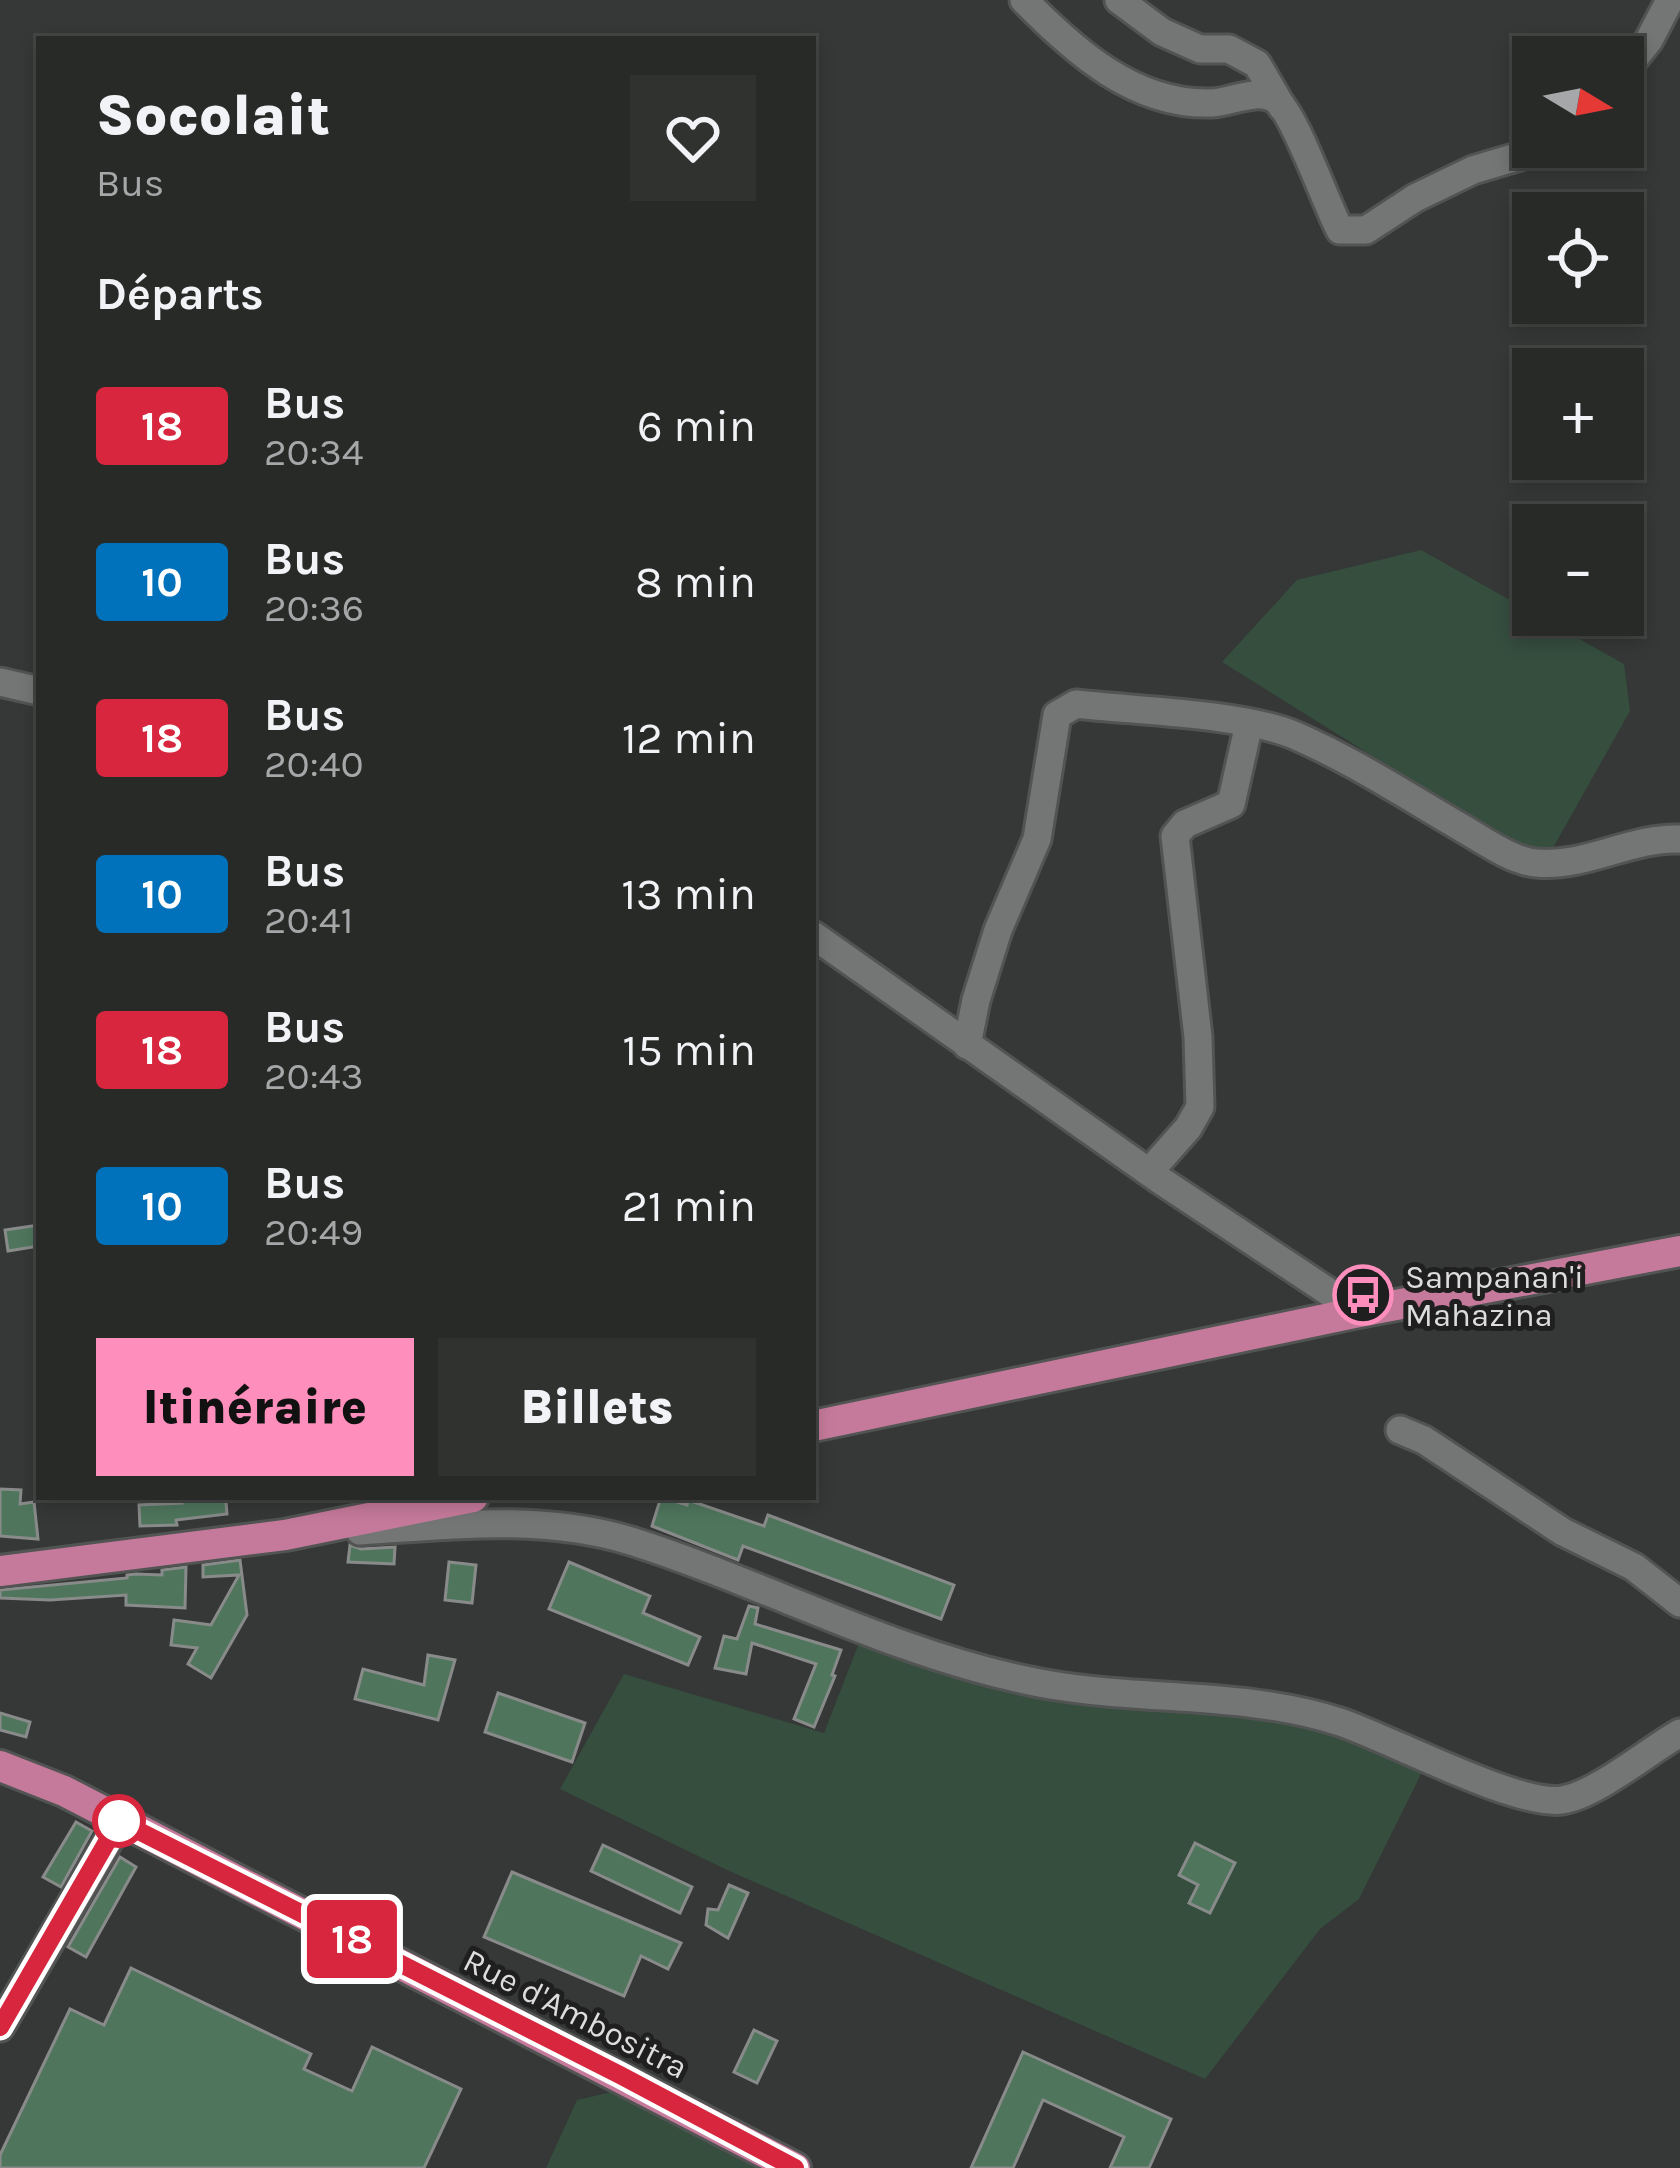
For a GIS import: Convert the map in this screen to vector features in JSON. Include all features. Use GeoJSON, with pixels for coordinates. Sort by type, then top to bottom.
{"type":"FeatureCollection","features":[{"type":"Feature","properties":{"kind":"main road"},"geometry":{"type":"LineString","coordinates":[[816,1425],[1680,1251]]}},
{"type":"Feature","properties":{"kind":"main road"},"geometry":{"type":"LineString","coordinates":[[0,1570],[285,1535],[457,1500]]}},
{"type":"Feature","properties":{"kind":"main road","name":"Rue d'Ambositra"},"geometry":{"type":"LineString","coordinates":[[0,1766],[64,1791],[795,2168]]}},
{"type":"Feature","properties":{"kind":"street"},"geometry":{"type":"LineString","coordinates":[[1024,0],[1091,63],[1173,101],[1214,103],[1254,95],[1274,98],[1283,108]]}},
{"type":"Feature","properties":{"kind":"street"},"geometry":{"type":"LineString","coordinates":[[1119,0],[1162,32],[1200,49],[1229,49],[1257,64],[1340,230],[1366,230],[1415,198],[1473,170],[1512,158]]}},
{"type":"Feature","properties":{"kind":"street"},"geometry":{"type":"LineString","coordinates":[[1644,46],[1670,0]]}},
{"type":"Feature","properties":{"kind":"street"},"geometry":{"type":"LineString","coordinates":[[0,682],[36,690]]}},
{"type":"Feature","properties":{"kind":"street"},"geometry":{"type":"LineString","coordinates":[[967,1045],[998,930],[1037,839],[1057,715],[1076,704],[1250,724],[1287,733],[1326,750],[1493,846],[1534,863],[1569,861],[1658,838],[1680,839]]}},
{"type":"Feature","properties":{"kind":"street"},"geometry":{"type":"LineString","coordinates":[[1149,1172],[1189,1128],[1200,1107],[1198,1036],[1175,836],[1185,824],[1231,804],[1250,724]]}},
{"type":"Feature","properties":{"kind":"street"},"geometry":{"type":"LineString","coordinates":[[816,937],[1149,1172],[1360,1312]]}},
{"type":"Feature","properties":{"kind":"street"},"geometry":{"type":"LineString","coordinates":[[1400,1430],[1424,1440],[1563,1532],[1634,1567],[1680,1603]]}},
{"type":"Feature","properties":{"kind":"street"},"geometry":{"type":"LineString","coordinates":[[285,1535],[512,1521],[627,1540],[953,1661],[1028,1682],[1257,1704],[1338,1721],[1515,1792],[1561,1800],[1612,1778],[1680,1733]]}},
{"type":"Feature","properties":{"kind":"street"},"geometry":{"type":"LineString","coordinates":[[0,2027],[119,1821]]}},
{"type":"Feature","properties":{"kind":"green space"},"geometry":{"type":"Polygon","coordinates":[[[1421,550],[1512,601],[1512,636],[1574,636],[1624,664],[1630,711],[1549,855],[1526,852],[1222,662],[1297,580],[1421,550]]]}},
{"type":"Feature","properties":{"kind":"green space"},"geometry":{"type":"Polygon","coordinates":[[[864,1630],[953,1661],[1257,1704],[1429,1758],[1359,1899],[1320,1929],[1205,2079],[727,1870],[560,1789],[624,1674],[824,1733],[864,1630]]]}},
{"type":"Feature","properties":{"kind":"green space"},"geometry":{"type":"Polygon","coordinates":[[[616,2091],[772,2168],[546,2168],[577,2100],[616,2091]]]}},
{"type":"Feature","properties":{"kind":"building"},"geometry":{"type":"Polygon","coordinates":[[[36,1225],[36,1246],[8,1251],[5,1230],[36,1225]]]}},
{"type":"Feature","properties":{"kind":"building"},"geometry":{"type":"Polygon","coordinates":[[[0,1489],[21,1490],[20,1504],[34,1502],[38,1539],[0,1536],[0,1489]]]}},
{"type":"Feature","properties":{"kind":"building"},"geometry":{"type":"Polygon","coordinates":[[[660,1500],[687,1505],[688,1500],[764,1526],[768,1515],[954,1585],[941,1619],[743,1546],[738,1560],[652,1526],[660,1500]]]}},
{"type":"Feature","properties":{"kind":"building"},"geometry":{"type":"Polygon","coordinates":[[[226,1502],[227,1514],[176,1520],[177,1525],[140,1526],[139,1505],[226,1502]]]}},
{"type":"Feature","properties":{"kind":"building"},"geometry":{"type":"Polygon","coordinates":[[[350,1545],[395,1547],[394,1564],[348,1562],[350,1545]]]}},
{"type":"Feature","properties":{"kind":"building"},"geometry":{"type":"Polygon","coordinates":[[[240,1560],[247,1615],[211,1678],[188,1664],[197,1648],[171,1645],[174,1620],[211,1625],[239,1575],[203,1577],[203,1565],[240,1560]]]}},
{"type":"Feature","properties":{"kind":"building"},"geometry":{"type":"Polygon","coordinates":[[[449,1562],[476,1565],[472,1603],[445,1600],[449,1562]]]}},
{"type":"Feature","properties":{"kind":"building"},"geometry":{"type":"Polygon","coordinates":[[[569,1562],[650,1596],[643,1613],[700,1637],[688,1665],[549,1609],[569,1562]]]}},
{"type":"Feature","properties":{"kind":"building"},"geometry":{"type":"Polygon","coordinates":[[[186,1567],[185,1608],[126,1605],[126,1595],[0,1598],[0,1590],[162,1575],[162,1570],[186,1567]]]}},
{"type":"Feature","properties":{"kind":"building"},"geometry":{"type":"Polygon","coordinates":[[[749,1606],[758,1608],[755,1624],[841,1650],[814,1727],[794,1719],[816,1664],[752,1643],[746,1674],[715,1668],[724,1636],[737,1639],[749,1606]]]}},
{"type":"Feature","properties":{"kind":"building"},"geometry":{"type":"Polygon","coordinates":[[[428,1655],[455,1660],[438,1720],[355,1699],[363,1669],[424,1685],[428,1655]]]}},
{"type":"Feature","properties":{"kind":"building"},"geometry":{"type":"Polygon","coordinates":[[[498,1693],[585,1723],[572,1762],[485,1732],[498,1693]]]}},
{"type":"Feature","properties":{"kind":"building"},"geometry":{"type":"Polygon","coordinates":[[[0,1713],[30,1722],[26,1737],[0,1730],[0,1713]]]}},
{"type":"Feature","properties":{"kind":"building"},"geometry":{"type":"Polygon","coordinates":[[[76,1822],[92,1831],[61,1887],[43,1877],[76,1822]]]}},
{"type":"Feature","properties":{"kind":"building"},"geometry":{"type":"Polygon","coordinates":[[[1195,1843],[1235,1863],[1210,1913],[1189,1903],[1198,1885],[1179,1875],[1195,1843]]]}},
{"type":"Feature","properties":{"kind":"building"},"geometry":{"type":"Polygon","coordinates":[[[603,1845],[692,1887],[680,1913],[591,1871],[603,1845]]]}},
{"type":"Feature","properties":{"kind":"building"},"geometry":{"type":"Polygon","coordinates":[[[120,1857],[136,1867],[86,1957],[68,1947],[120,1857]]]}},
{"type":"Feature","properties":{"kind":"building"},"geometry":{"type":"Polygon","coordinates":[[[512,1872],[681,1943],[668,1969],[641,1956],[624,1996],[484,1937],[512,1872]]]}},
{"type":"Feature","properties":{"kind":"building"},"geometry":{"type":"Polygon","coordinates":[[[729,1885],[748,1893],[728,1938],[706,1925],[708,1909],[718,1910],[729,1885]]]}},
{"type":"Feature","properties":{"kind":"building"},"geometry":{"type":"Polygon","coordinates":[[[131,1968],[311,2054],[304,2069],[352,2091],[372,2047],[461,2089],[424,2168],[0,2168],[0,2155],[70,2009],[104,2025],[131,1968]]]}},
{"type":"Feature","properties":{"kind":"building"},"geometry":{"type":"Polygon","coordinates":[[[754,2030],[777,2041],[757,2083],[734,2072],[754,2030]]]}},
{"type":"Feature","properties":{"kind":"building"},"geometry":{"type":"Polygon","coordinates":[[[1023,2052],[1171,2119],[1149,2168],[1110,2168],[1124,2137],[1043,2100],[1013,2168],[971,2168],[1023,2052]]]}},
{"type":"Feature","properties":{"kind":"bus line","name":"18"},"geometry":{"type":"LineString","coordinates":[[0,2027],[119,1821],[795,2168]]}},
{"type":"Feature","properties":{"kind":"place","name":"Sampanan'i Mahazina"},"geometry":{"type":"Point","coordinates":[1363,1295]}}]}
